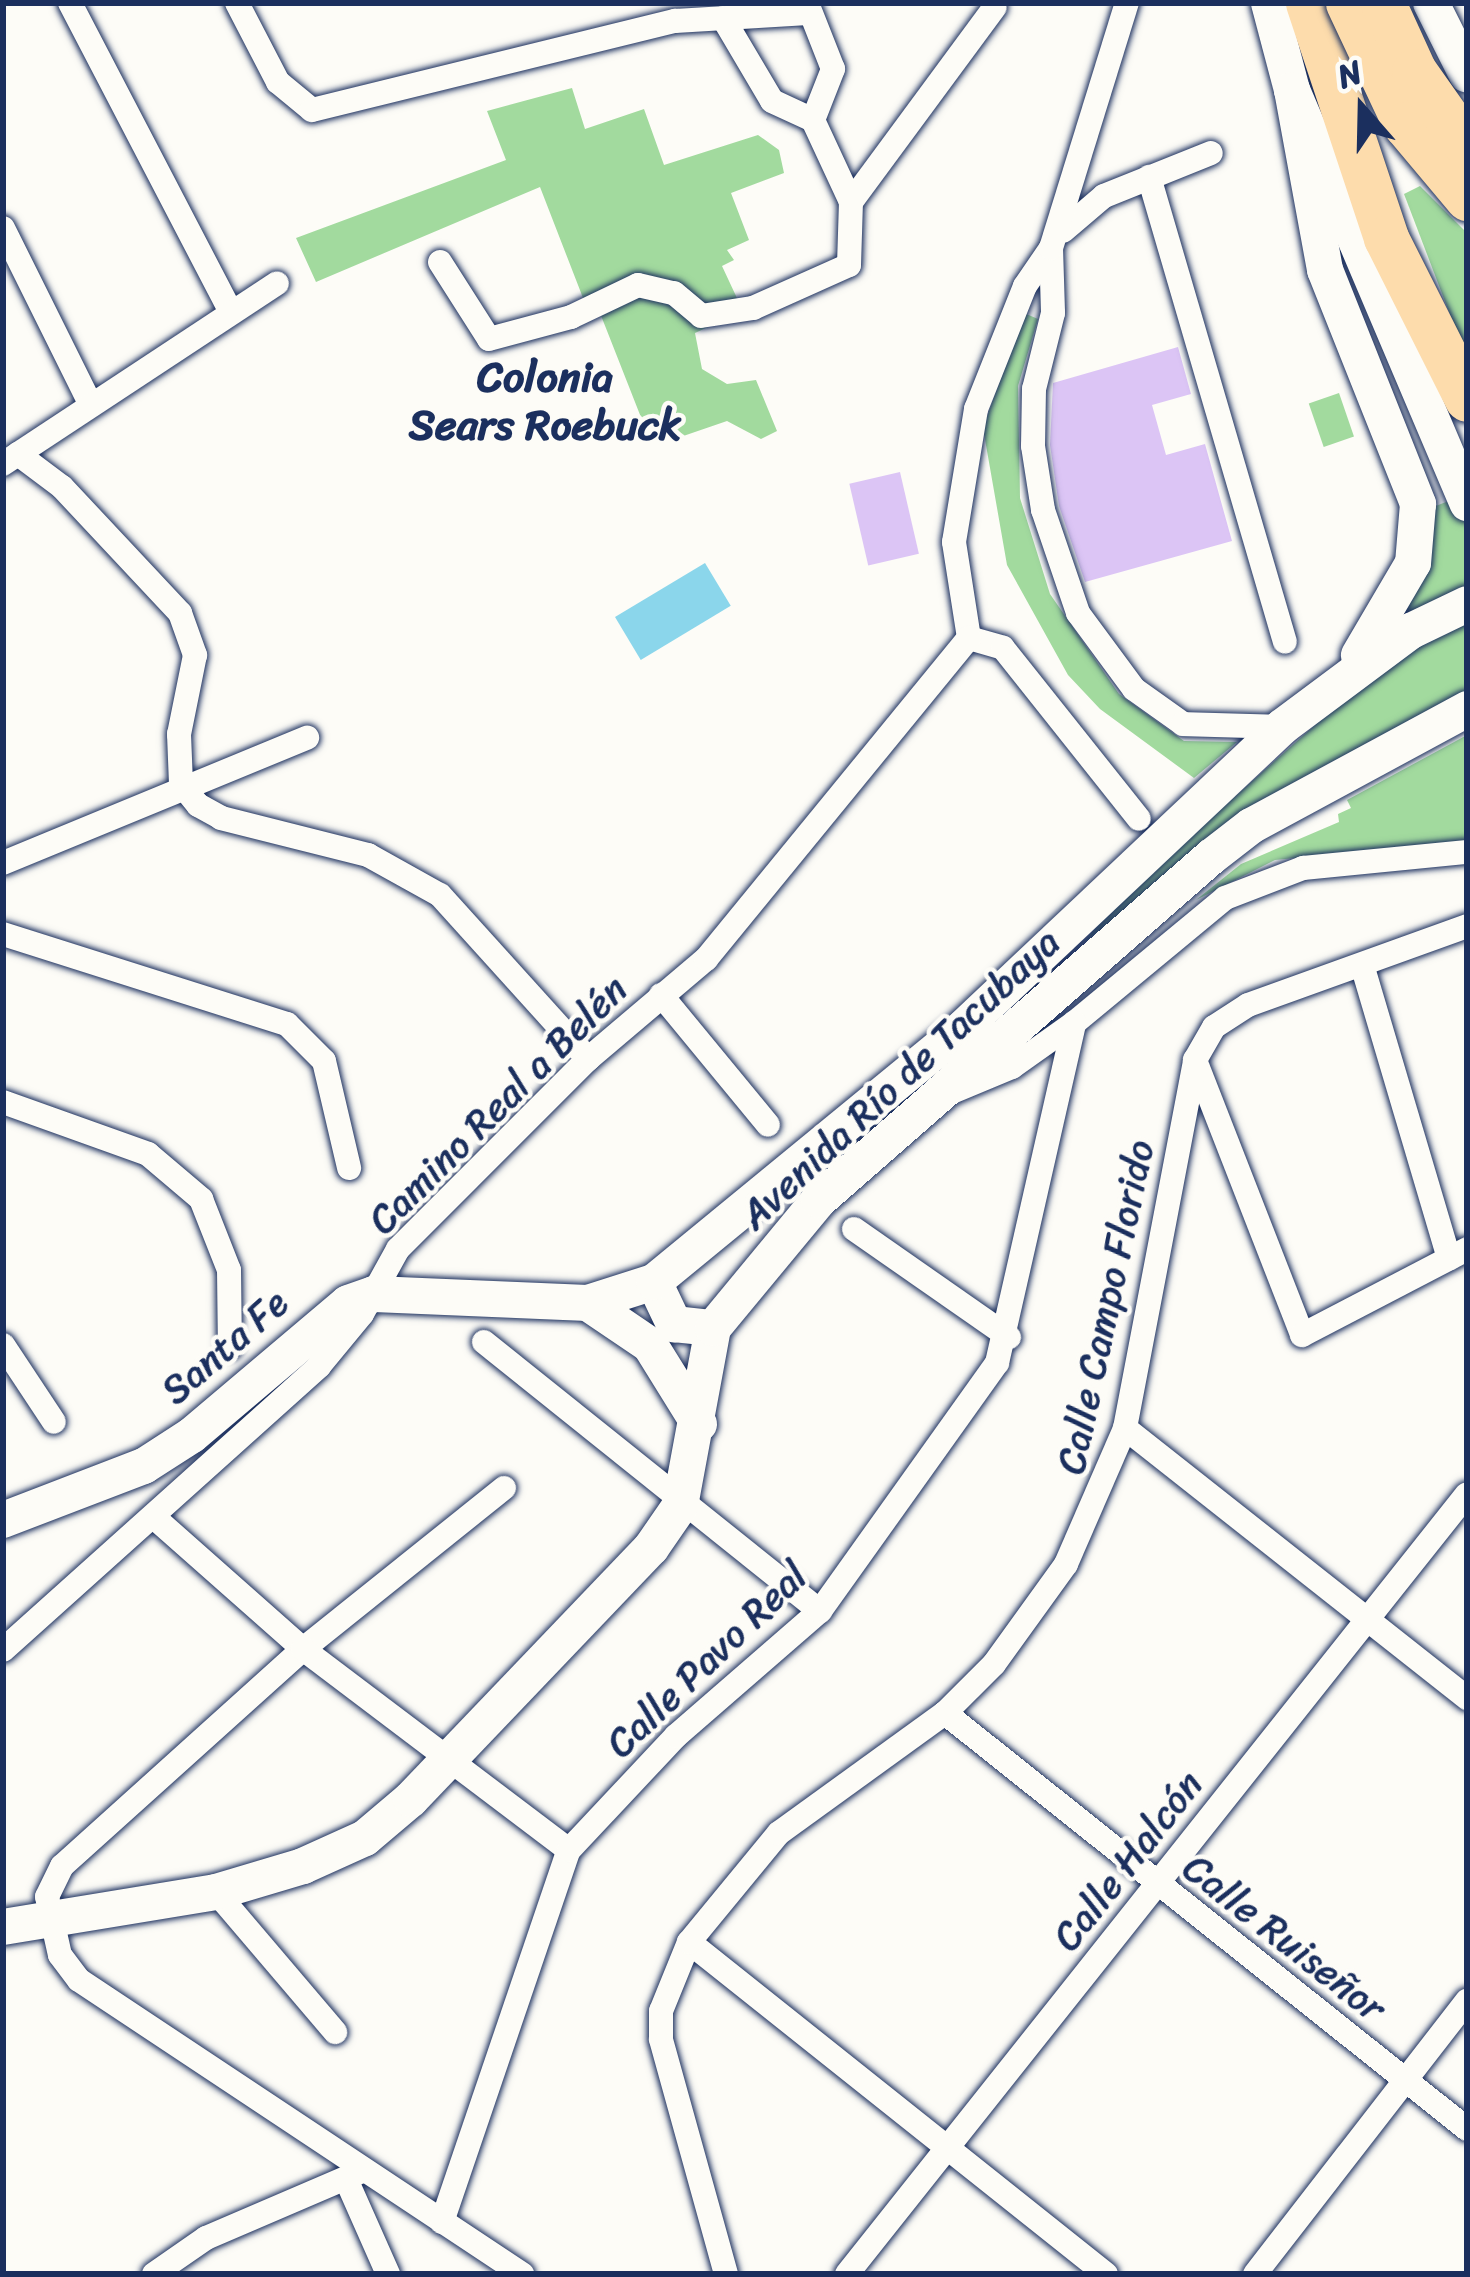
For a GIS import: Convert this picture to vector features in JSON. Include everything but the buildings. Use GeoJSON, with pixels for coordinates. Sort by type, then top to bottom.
{"type":"FeatureCollection","features":[{"type":"Feature","properties":{"kind":"highway"},"geometry":{"type":"LineString","coordinates":[[1398,3],[1421,58],[1467,121]]}},
{"type":"Feature","properties":{"kind":"highway"},"geometry":{"type":"LineString","coordinates":[[1345,7],[1414,71],[1467,146]]}},
{"type":"Feature","properties":{"kind":"highway"},"geometry":{"type":"LineString","coordinates":[[1345,7],[1405,124],[1467,196]]}},
{"type":"Feature","properties":{"kind":"highway"},"geometry":{"type":"LineString","coordinates":[[1345,7],[1370,197],[1467,399]]}},
{"type":"Feature","properties":{"kind":"main road"},"geometry":{"type":"LineString","coordinates":[[1269,3],[1292,90],[1324,270],[1418,504],[1413,563],[1397,601],[1313,704]]}},
{"type":"Feature","properties":{"kind":"main road"},"geometry":{"type":"LineString","coordinates":[[1431,3],[1467,75]]}},
{"type":"Feature","properties":{"kind":"main road"},"geometry":{"type":"LineString","coordinates":[[1292,90],[1467,503]]}},
{"type":"Feature","properties":{"kind":"main road","name":"Avenida Río de Tacubaya"},"geometry":{"type":"LineString","coordinates":[[588,1303],[654,1282],[964,1027],[1161,833],[1282,727],[1411,631],[1467,604]]}},
{"type":"Feature","properties":{"kind":"main road","name":"Avenida Río de Tacubaya"},"geometry":{"type":"LineString","coordinates":[[713,1328],[819,1200],[927,1101],[1251,826],[1467,709]]}},
{"type":"Feature","properties":{"kind":"main road"},"geometry":{"type":"LineString","coordinates":[[3,1927],[216,1892],[364,1838],[446,1762],[651,1548],[680,1506],[699,1424],[713,1328],[674,1324],[654,1282]]}},
{"type":"Feature","properties":{"kind":"main road","name":"Santa Fe"},"geometry":{"type":"LineString","coordinates":[[3,1520],[144,1466],[233,1401],[322,1317],[374,1294],[588,1303]]}},
{"type":"Feature","properties":{"kind":"main road"},"geometry":{"type":"LineString","coordinates":[[588,1303],[650,1345],[699,1424]]}},
{"type":"Feature","properties":{"kind":"main road"},"geometry":{"type":"LineString","coordinates":[[3,1938],[48,1921]]}},
{"type":"Feature","properties":{"kind":"street"},"geometry":{"type":"LineString","coordinates":[[70,3],[230,311]]}},
{"type":"Feature","properties":{"kind":"street"},"geometry":{"type":"LineString","coordinates":[[236,3],[278,82],[312,110],[368,102],[563,43],[808,8],[832,68],[813,120]]}},
{"type":"Feature","properties":{"kind":"street"},"geometry":{"type":"LineString","coordinates":[[1127,3],[1051,248],[1053,313],[1034,388],[1033,446],[1043,510],[1078,613],[1135,688],[1183,724],[1282,727]]}},
{"type":"Feature","properties":{"kind":"street"},"geometry":{"type":"LineString","coordinates":[[851,202],[995,7]]}},
{"type":"Feature","properties":{"kind":"street"},"geometry":{"type":"LineString","coordinates":[[440,262],[489,339],[593,308],[650,285],[708,317],[833,276],[849,265],[851,202],[813,120],[772,101],[723,18]]}},
{"type":"Feature","properties":{"kind":"street"},"geometry":{"type":"LineString","coordinates":[[1139,819],[1003,648],[969,638],[954,542],[976,409],[1017,304],[1051,248],[1085,206],[1211,152]]}},
{"type":"Feature","properties":{"kind":"street"},"geometry":{"type":"LineString","coordinates":[[1149,177],[1285,642]]}},
{"type":"Feature","properties":{"kind":"street"},"geometry":{"type":"LineString","coordinates":[[3,227],[90,404]]}},
{"type":"Feature","properties":{"kind":"street"},"geometry":{"type":"LineString","coordinates":[[181,784],[191,634],[117,544],[10,459],[277,283]]}},
{"type":"Feature","properties":{"kind":"street","name":"Camino Real a Belén"},"geometry":{"type":"LineString","coordinates":[[3,1650],[156,1519],[319,1366],[374,1294],[398,1250],[588,1059],[706,959],[811,839],[969,638]]}},
{"type":"Feature","properties":{"kind":"street"},"geometry":{"type":"LineString","coordinates":[[3,863],[181,784],[307,738]]}},
{"type":"Feature","properties":{"kind":"street"},"geometry":{"type":"LineString","coordinates":[[181,784],[221,818],[368,855],[440,895],[588,1059]]}},
{"type":"Feature","properties":{"kind":"street"},"geometry":{"type":"LineString","coordinates":[[927,1101],[1012,1067],[1075,1023],[1225,898],[1303,868],[1467,852]]}},
{"type":"Feature","properties":{"kind":"street","name":"Calle Campo Florido"},"geometry":{"type":"LineString","coordinates":[[726,2274],[661,2039],[661,2011],[689,1942],[779,1833],[945,1713],[994,1664],[1066,1564],[1124,1427],[1195,1060],[1214,1027],[1247,1005],[1363,968],[1467,926]]}},
{"type":"Feature","properties":{"kind":"street"},"geometry":{"type":"LineString","coordinates":[[3,934],[286,1024],[324,1061],[349,1168]]}},
{"type":"Feature","properties":{"kind":"street"},"geometry":{"type":"LineString","coordinates":[[1195,1060],[1219,1104],[1302,1335],[1458,1254],[1363,968]]}},
{"type":"Feature","properties":{"kind":"street"},"geometry":{"type":"LineString","coordinates":[[661,995],[768,1125]]}},
{"type":"Feature","properties":{"kind":"street","name":"Calle Pavo Real"},"geometry":{"type":"LineString","coordinates":[[442,2222],[568,1850],[676,1736],[820,1611],[979,1392],[1009,1337],[1075,1023]]}},
{"type":"Feature","properties":{"kind":"street"},"geometry":{"type":"LineString","coordinates":[[3,1102],[148,1154],[201,1199],[220,1231],[229,1270],[230,1347]]}},
{"type":"Feature","properties":{"kind":"street"},"geometry":{"type":"LineString","coordinates":[[854,1228],[1009,1337]]}},
{"type":"Feature","properties":{"kind":"street"},"geometry":{"type":"LineString","coordinates":[[484,1342],[680,1506],[820,1611]]}},
{"type":"Feature","properties":{"kind":"street"},"geometry":{"type":"LineString","coordinates":[[3,1345],[54,1422]]}},
{"type":"Feature","properties":{"kind":"street"},"geometry":{"type":"LineString","coordinates":[[1124,1427],[1467,1698]]}},
{"type":"Feature","properties":{"kind":"street"},"geometry":{"type":"LineString","coordinates":[[504,1488],[303,1649],[62,1866],[47,1897],[48,1921],[79,1980],[353,2175],[442,2222],[522,2274]]}},
{"type":"Feature","properties":{"kind":"street","name":"Calle Halcón"},"geometry":{"type":"LineString","coordinates":[[848,2274],[1467,1494]]}},
{"type":"Feature","properties":{"kind":"street"},"geometry":{"type":"LineString","coordinates":[[156,1519],[303,1649],[446,1762],[568,1850]]}},
{"type":"Feature","properties":{"kind":"street","name":"Calle Ruiseñor"},"geometry":{"type":"LineString","coordinates":[[945,1713],[1467,2129]]}},
{"type":"Feature","properties":{"kind":"street"},"geometry":{"type":"LineString","coordinates":[[216,1892],[335,2032]]}},
{"type":"Feature","properties":{"kind":"street"},"geometry":{"type":"LineString","coordinates":[[689,1942],[1106,2274]]}},
{"type":"Feature","properties":{"kind":"street"},"geometry":{"type":"LineString","coordinates":[[1255,2274],[1467,2001]]}},
{"type":"Feature","properties":{"kind":"street"},"geometry":{"type":"LineString","coordinates":[[154,2274],[206,2238],[353,2175]]}},
{"type":"Feature","properties":{"kind":"street"},"geometry":{"type":"LineString","coordinates":[[353,2175],[388,2274]]}},
{"type":"Feature","properties":{"kind":"green space"},"geometry":{"type":"Polygon","coordinates":[[[572,88],[585,129],[644,109],[664,165],[758,135],[779,150],[784,173],[731,193],[749,240],[727,250],[734,260],[722,266],[743,311],[695,333],[702,369],[727,384],[756,380],[777,431],[761,439],[727,421],[660,444],[644,425],[600,313],[590,316],[540,187],[316,282],[296,238],[506,160],[487,111],[572,88]]]}},
{"type":"Feature","properties":{"kind":"green space"},"geometry":{"type":"Polygon","coordinates":[[[1420,186],[1467,233],[1467,359],[1404,194],[1420,186]]]}},
{"type":"Feature","properties":{"kind":"green space"},"geometry":{"type":"Polygon","coordinates":[[[1024,313],[1038,319],[1018,386],[1020,498],[1050,594],[1119,694],[1184,741],[1237,742],[1194,778],[1100,709],[1068,675],[1007,565],[983,428],[1024,313]]]}},
{"type":"Feature","properties":{"kind":"green space"},"geometry":{"type":"Polygon","coordinates":[[[1339,393],[1354,436],[1324,447],[1309,403],[1339,393]]]}},
{"type":"Feature","properties":{"kind":"green space"},"geometry":{"type":"Polygon","coordinates":[[[1467,494],[1467,589],[1387,636],[1433,507],[1467,494]]]}},
{"type":"Feature","properties":{"kind":"green space"},"geometry":{"type":"Polygon","coordinates":[[[1467,622],[1467,704],[1235,828],[1084,942],[1121,898],[1333,709],[1402,655],[1467,622]]]}},
{"type":"Feature","properties":{"kind":"green space"},"geometry":{"type":"Polygon","coordinates":[[[1467,735],[1467,841],[1275,860],[1196,900],[1241,864],[1339,822],[1338,814],[1351,808],[1347,800],[1467,735]]]}},
{"type":"Feature","properties":{"kind":"water"},"geometry":{"type":"Polygon","coordinates":[[[705,563],[731,606],[641,660],[615,617],[705,563]]]}},
{"type":"Feature","properties":{"kind":"district","name":"Colonia Sears Roebuck"},"geometry":{"type":"Point","coordinates":[545,402]}}]}
